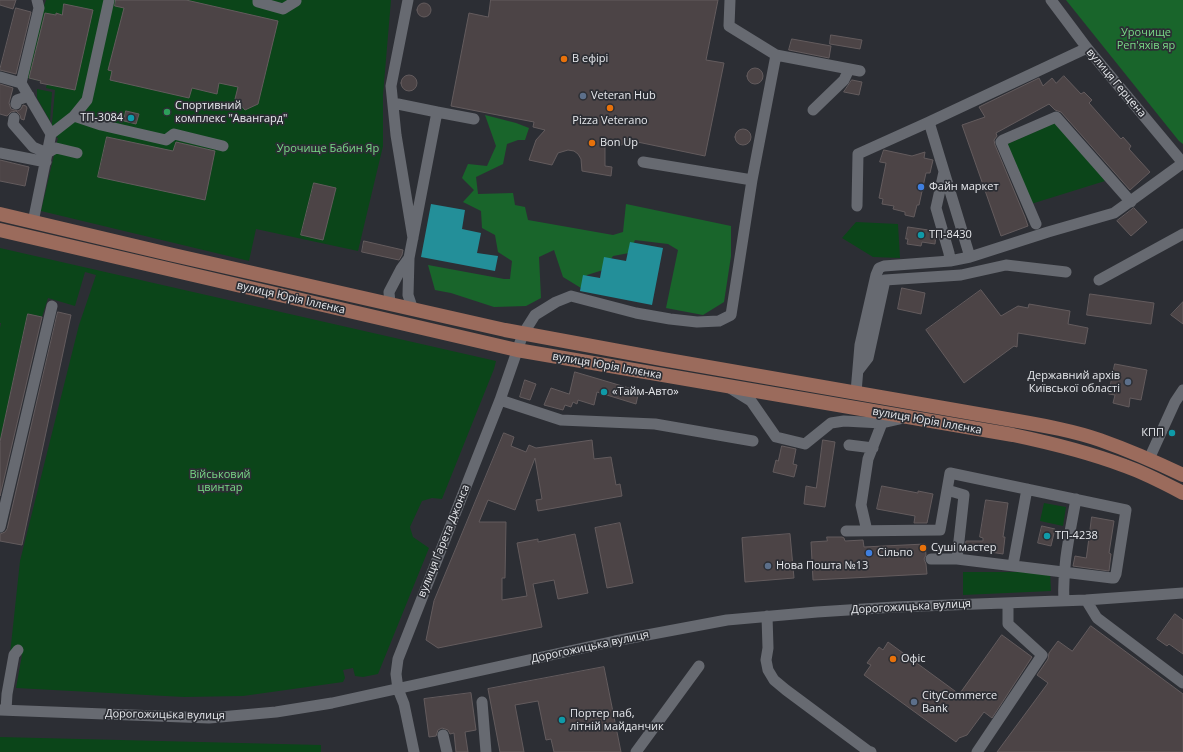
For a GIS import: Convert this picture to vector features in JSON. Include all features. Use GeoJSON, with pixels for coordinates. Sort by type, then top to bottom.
{"type":"FeatureCollection","features":[{"type":"Feature","properties":{"kind":"main road","name":"вулиця Юрія Іллєнка"},"geometry":{"type":"LineString","coordinates":[[0,214],[413,310],[523,334],[856,392],[1062,430],[1099,439],[1149,459],[1183,475]]}},
{"type":"Feature","properties":{"kind":"main road"},"geometry":{"type":"LineString","coordinates":[[30,237],[33,222]]}},
{"type":"Feature","properties":{"kind":"main road","name":"вулиця Юрія Іллєнка"},"geometry":{"type":"LineString","coordinates":[[0,230],[517,350],[1013,435],[1092,454],[1126,466],[1183,493]]}},
{"type":"Feature","properties":{"kind":"street"},"geometry":{"type":"LineString","coordinates":[[21,83],[39,8],[37,0]]}},
{"type":"Feature","properties":{"kind":"street"},"geometry":{"type":"LineString","coordinates":[[51,134],[74,116],[87,100],[109,0]]}},
{"type":"Feature","properties":{"kind":"street"},"geometry":{"type":"LineString","coordinates":[[258,0],[258,2],[283,9],[296,1]]}},
{"type":"Feature","properties":{"kind":"street"},"geometry":{"type":"LineString","coordinates":[[408,0],[391,86],[396,135],[413,238]]}},
{"type":"Feature","properties":{"kind":"street"},"geometry":{"type":"LineString","coordinates":[[730,0],[729,26],[776,55],[854,70],[813,110]]}},
{"type":"Feature","properties":{"kind":"street","name":"вулиця Герцена"},"geometry":{"type":"LineString","coordinates":[[1051,0],[1087,48],[1183,163]]}},
{"type":"Feature","properties":{"kind":"street"},"geometry":{"type":"LineString","coordinates":[[857,206],[858,154],[1087,48]]}},
{"type":"Feature","properties":{"kind":"street"},"geometry":{"type":"LineString","coordinates":[[643,162],[752,180],[776,55]]}},
{"type":"Feature","properties":{"kind":"street"},"geometry":{"type":"LineString","coordinates":[[0,77],[21,83],[51,134],[33,222]]}},
{"type":"Feature","properties":{"kind":"street"},"geometry":{"type":"LineString","coordinates":[[16,104],[17,100],[29,96]]}},
{"type":"Feature","properties":{"kind":"street"},"geometry":{"type":"LineString","coordinates":[[393,103],[474,119]]}},
{"type":"Feature","properties":{"kind":"street"},"geometry":{"type":"LineString","coordinates":[[413,310],[408,295],[409,258],[437,112]]}},
{"type":"Feature","properties":{"kind":"street"},"geometry":{"type":"LineString","coordinates":[[74,116],[101,125],[166,140],[174,134],[223,146]]}},
{"type":"Feature","properties":{"kind":"street"},"geometry":{"type":"LineString","coordinates":[[1036,224],[1001,142],[1056,117],[1131,202]]}},
{"type":"Feature","properties":{"kind":"street"},"geometry":{"type":"LineString","coordinates":[[14,118],[13,124],[33,147],[47,158]]}},
{"type":"Feature","properties":{"kind":"street"},"geometry":{"type":"LineString","coordinates":[[929,122],[970,257]]}},
{"type":"Feature","properties":{"kind":"street"},"geometry":{"type":"LineString","coordinates":[[47,158],[56,148],[77,153]]}},
{"type":"Feature","properties":{"kind":"street"},"geometry":{"type":"LineString","coordinates":[[0,153],[47,158]]}},
{"type":"Feature","properties":{"kind":"street"},"geometry":{"type":"LineString","coordinates":[[856,392],[860,345],[876,275],[879,268],[884,266],[950,261],[970,257],[1048,232],[1114,214],[1183,163]]}},
{"type":"Feature","properties":{"kind":"street"},"geometry":{"type":"LineString","coordinates":[[944,171],[936,208],[950,261]]}},
{"type":"Feature","properties":{"kind":"street","name":"вулиця Ґарета Джонса"},"geometry":{"type":"LineString","coordinates":[[414,752],[404,704],[398,689],[396,674],[398,659],[500,400],[523,334],[535,314],[556,302],[571,296],[636,313],[677,320],[697,322],[719,321],[731,314],[752,180]]}},
{"type":"Feature","properties":{"kind":"street"},"geometry":{"type":"LineString","coordinates":[[1099,280],[1183,234]]}},
{"type":"Feature","properties":{"kind":"street"},"geometry":{"type":"LineString","coordinates":[[390,304],[389,292],[401,269],[409,258]]}},
{"type":"Feature","properties":{"kind":"street"},"geometry":{"type":"LineString","coordinates":[[858,371],[868,358],[885,280],[961,275],[1006,265],[1066,272]]}},
{"type":"Feature","properties":{"kind":"street"},"geometry":{"type":"LineString","coordinates":[[0,527],[52,306]]}},
{"type":"Feature","properties":{"kind":"street"},"geometry":{"type":"LineString","coordinates":[[728,386],[751,401],[776,437],[806,444],[831,423],[844,421],[882,423],[907,418]]}},
{"type":"Feature","properties":{"kind":"street"},"geometry":{"type":"LineString","coordinates":[[1149,459],[1179,404],[1183,390]]}},
{"type":"Feature","properties":{"kind":"street"},"geometry":{"type":"LineString","coordinates":[[500,400],[561,420],[655,424],[753,441]]}},
{"type":"Feature","properties":{"kind":"street"},"geometry":{"type":"LineString","coordinates":[[867,531],[861,505],[868,459],[882,423]]}},
{"type":"Feature","properties":{"kind":"street"},"geometry":{"type":"LineString","coordinates":[[848,445],[873,448]]}},
{"type":"Feature","properties":{"kind":"street"},"geometry":{"type":"LineString","coordinates":[[846,531],[940,530],[950,473],[1126,510],[1116,574],[1114,578],[956,559],[931,559]]}},
{"type":"Feature","properties":{"kind":"street"},"geometry":{"type":"LineString","coordinates":[[1013,565],[1027,489]]}},
{"type":"Feature","properties":{"kind":"street"},"geometry":{"type":"LineString","coordinates":[[947,490],[964,495],[956,559]]}},
{"type":"Feature","properties":{"kind":"street"},"geometry":{"type":"LineString","coordinates":[[1064,601],[1064,571],[1076,499]]}},
{"type":"Feature","properties":{"kind":"street","name":"Дорогожицька вулиця"},"geometry":{"type":"LineString","coordinates":[[3,710],[209,718],[290,710],[398,689],[615,641],[727,620],[895,607],[1086,600],[1183,593]]}},
{"type":"Feature","properties":{"kind":"street"},"geometry":{"type":"LineString","coordinates":[[1086,600],[1097,618],[1183,683]]}},
{"type":"Feature","properties":{"kind":"street"},"geometry":{"type":"LineString","coordinates":[[977,752],[1042,655],[1008,624],[1008,603]]}},
{"type":"Feature","properties":{"kind":"street"},"geometry":{"type":"LineString","coordinates":[[767,616],[768,648],[766,660],[768,670],[774,680],[871,752]]}},
{"type":"Feature","properties":{"kind":"street"},"geometry":{"type":"LineString","coordinates":[[3,710],[14,655],[18,650]]}},
{"type":"Feature","properties":{"kind":"street"},"geometry":{"type":"LineString","coordinates":[[636,752],[699,666]]}},
{"type":"Feature","properties":{"kind":"street"},"geometry":{"type":"LineString","coordinates":[[482,702],[486,752]]}},
{"type":"Feature","properties":{"kind":"street"},"geometry":{"type":"LineString","coordinates":[[443,735],[447,752]]}},
{"type":"Feature","properties":{"kind":"green space","name":"Спортивний комплекс \"Авангард\""},"geometry":{"type":"Polygon","coordinates":[[[46,0],[391,0],[383,95],[383,146],[358,251],[256,229],[249,261],[41,211],[58,138],[51,134],[55,90],[46,88],[47,84],[40,81],[27,78],[46,0]]]}},
{"type":"Feature","properties":{"kind":"green space","name":"Урочище Реп'яхів яр"},"geometry":{"type":"Polygon","coordinates":[[[1066,0],[1183,0],[1183,144],[1179,141],[1066,0]]]}},
{"type":"Feature","properties":{"kind":"green space"},"geometry":{"type":"Polygon","coordinates":[[[37,89],[52,92],[50,121],[37,98],[37,89]]]}},
{"type":"Feature","properties":{"kind":"green space"},"geometry":{"type":"Polygon","coordinates":[[[485,115],[529,128],[525,140],[518,140],[507,144],[503,164],[476,177],[478,194],[513,193],[515,205],[525,207],[528,220],[613,235],[623,232],[626,204],[731,226],[731,256],[724,302],[703,315],[666,308],[678,250],[668,244],[635,240],[629,253],[613,256],[603,270],[587,275],[581,288],[563,277],[554,250],[539,257],[541,298],[526,306],[494,307],[451,293],[435,290],[428,265],[510,279],[512,261],[498,252],[495,235],[482,228],[481,211],[463,202],[474,190],[462,178],[468,164],[487,166],[496,146],[485,115]]]}},
{"type":"Feature","properties":{"kind":"green space"},"geometry":{"type":"Polygon","coordinates":[[[1057,122],[1105,181],[1031,204],[1005,145],[1057,122]]]}},
{"type":"Feature","properties":{"kind":"green space"},"geometry":{"type":"Polygon","coordinates":[[[856,222],[898,224],[900,258],[873,257],[842,238],[856,222]]]}},
{"type":"Feature","properties":{"kind":"green space","name":"Військовий цвинтар"},"geometry":{"type":"Polygon","coordinates":[[[0,248],[496,361],[442,499],[432,498],[422,501],[410,527],[413,537],[429,548],[378,674],[363,677],[355,676],[353,668],[343,670],[345,678],[343,682],[243,696],[184,697],[16,688],[22,655],[10,654],[20,561],[79,325],[96,275],[85,272],[75,306],[48,298],[42,317],[28,314],[0,442],[0,248]]]}},
{"type":"Feature","properties":{"kind":"green space"},"geometry":{"type":"Polygon","coordinates":[[[1044,503],[1066,507],[1063,526],[1040,521],[1044,503]]]}},
{"type":"Feature","properties":{"kind":"green space"},"geometry":{"type":"Polygon","coordinates":[[[963,572],[1050,572],[1051,591],[963,595],[963,572]]]}},
{"type":"Feature","properties":{"kind":"green space"},"geometry":{"type":"Polygon","coordinates":[[[0,737],[321,745],[321,752],[0,752],[0,737]]]}},
{"type":"Feature","properties":{"kind":"water"},"geometry":{"type":"Polygon","coordinates":[[[431,204],[465,210],[462,229],[481,233],[477,253],[498,256],[495,271],[421,257],[431,204]]]}},
{"type":"Feature","properties":{"kind":"water"},"geometry":{"type":"Polygon","coordinates":[[[630,242],[663,248],[652,305],[580,291],[583,275],[600,278],[604,257],[626,261],[630,242]]]}},
{"type":"Feature","properties":{"kind":"building"},"geometry":{"type":"Polygon","coordinates":[[[0,0],[16,0],[13,9],[0,5],[0,0]]]}},
{"type":"Feature","properties":{"kind":"building"},"geometry":{"type":"Polygon","coordinates":[[[116,0],[186,0],[278,21],[258,104],[245,110],[235,99],[238,87],[219,83],[217,94],[192,88],[189,98],[110,80],[112,71],[108,70],[124,8],[115,6],[116,0]]]}},
{"type":"Feature","properties":{"kind":"building"},"geometry":{"type":"Polygon","coordinates":[[[491,0],[718,0],[706,60],[724,63],[705,156],[623,139],[622,145],[605,141],[605,166],[612,167],[611,176],[582,171],[581,159],[574,151],[568,150],[558,153],[552,165],[529,160],[536,140],[545,130],[533,127],[534,122],[451,106],[469,13],[488,17],[491,0]]]}},
{"type":"Feature","properties":{"kind":"building"},"geometry":{"type":"Polygon","coordinates":[[[421,3],[427,3],[431,7],[431,13],[427,17],[421,17],[417,13],[417,7],[421,3]]]}},
{"type":"Feature","properties":{"kind":"building"},"geometry":{"type":"Polygon","coordinates":[[[64,4],[93,10],[75,90],[40,83],[41,81],[29,78],[45,13],[56,15],[56,13],[62,15],[64,4]]]}},
{"type":"Feature","properties":{"kind":"building"},"geometry":{"type":"Polygon","coordinates":[[[16,8],[31,12],[16,74],[0,70],[16,8]]]}},
{"type":"Feature","properties":{"kind":"building"},"geometry":{"type":"Polygon","coordinates":[[[831,35],[862,40],[860,49],[830,44],[831,35]]]}},
{"type":"Feature","properties":{"kind":"building"},"geometry":{"type":"Polygon","coordinates":[[[792,39],[831,46],[829,58],[789,50],[792,39]]]}},
{"type":"Feature","properties":{"kind":"building"},"geometry":{"type":"Polygon","coordinates":[[[755,68],[762,73],[763,76],[758,83],[755,84],[748,79],[747,76],[752,69],[755,68]]]}},
{"type":"Feature","properties":{"kind":"building"},"geometry":{"type":"Polygon","coordinates":[[[409,75],[416,80],[417,83],[412,90],[409,91],[402,86],[401,83],[406,76],[409,75]]]}},
{"type":"Feature","properties":{"kind":"building"},"geometry":{"type":"Polygon","coordinates":[[[1064,76],[1081,94],[1084,92],[1092,100],[1089,103],[1121,139],[1123,137],[1131,146],[1129,149],[1150,172],[1130,190],[1061,112],[1055,110],[1049,104],[996,133],[997,136],[994,140],[995,145],[1028,226],[1001,236],[962,125],[985,117],[979,107],[1039,78],[1043,86],[1052,78],[1056,83],[1064,76]]]}},
{"type":"Feature","properties":{"kind":"building"},"geometry":{"type":"Polygon","coordinates":[[[852,80],[862,82],[859,95],[844,92],[852,80]]]}},
{"type":"Feature","properties":{"kind":"building"},"geometry":{"type":"Polygon","coordinates":[[[0,84],[13,88],[9,103],[11,109],[18,111],[23,105],[26,106],[27,108],[24,120],[21,119],[20,115],[16,111],[11,112],[7,116],[0,114],[0,84]]]}},
{"type":"Feature","properties":{"kind":"building","name":"ТП-3084"},"geometry":{"type":"Polygon","coordinates":[[[126,111],[139,114],[136,124],[124,121],[126,111]]]}},
{"type":"Feature","properties":{"kind":"building"},"geometry":{"type":"Polygon","coordinates":[[[743,129],[749,131],[751,137],[749,143],[743,145],[737,143],[735,137],[737,131],[743,129]]]}},
{"type":"Feature","properties":{"kind":"building"},"geometry":{"type":"Polygon","coordinates":[[[107,137],[173,151],[176,142],[215,151],[205,200],[98,177],[107,137]]]}},
{"type":"Feature","properties":{"kind":"building"},"geometry":{"type":"Polygon","coordinates":[[[884,150],[912,156],[925,152],[924,158],[933,160],[930,173],[926,173],[919,205],[917,205],[914,217],[905,215],[905,212],[893,209],[894,206],[882,204],[883,199],[879,198],[886,163],[880,162],[884,150]]]}},
{"type":"Feature","properties":{"kind":"building"},"geometry":{"type":"Polygon","coordinates":[[[0,160],[29,167],[25,186],[0,181],[0,160]]]}},
{"type":"Feature","properties":{"kind":"building"},"geometry":{"type":"Polygon","coordinates":[[[314,183],[336,188],[323,240],[301,235],[314,183]]]}},
{"type":"Feature","properties":{"kind":"building"},"geometry":{"type":"Polygon","coordinates":[[[1134,208],[1147,222],[1131,236],[1117,221],[1134,208]]]}},
{"type":"Feature","properties":{"kind":"building","name":"ТП-8430"},"geometry":{"type":"Polygon","coordinates":[[[908,227],[935,231],[935,244],[922,242],[921,246],[907,244],[908,239],[906,239],[908,227]]]}},
{"type":"Feature","properties":{"kind":"building"},"geometry":{"type":"Polygon","coordinates":[[[364,241],[403,250],[402,255],[399,260],[362,252],[364,241]]]}},
{"type":"Feature","properties":{"kind":"building"},"geometry":{"type":"Polygon","coordinates":[[[902,288],[925,293],[921,314],[898,309],[902,288]]]}},
{"type":"Feature","properties":{"kind":"building"},"geometry":{"type":"Polygon","coordinates":[[[981,290],[1001,316],[1018,306],[1028,308],[1029,304],[1070,311],[1068,324],[1088,328],[1085,344],[1018,333],[1017,347],[1014,346],[964,383],[926,330],[981,290]]]}},
{"type":"Feature","properties":{"kind":"building"},"geometry":{"type":"Polygon","coordinates":[[[1090,294],[1154,303],[1151,324],[1087,315],[1090,294]]]}},
{"type":"Feature","properties":{"kind":"building"},"geometry":{"type":"Polygon","coordinates":[[[1183,302],[1183,324],[1171,315],[1183,302]]]}},
{"type":"Feature","properties":{"kind":"building"},"geometry":{"type":"Polygon","coordinates":[[[58,312],[71,315],[22,545],[0,541],[0,534],[5,532],[7,529],[58,312]]]}},
{"type":"Feature","properties":{"kind":"building"},"geometry":{"type":"Polygon","coordinates":[[[28,314],[42,317],[0,496],[0,442],[28,314]]]}},
{"type":"Feature","properties":{"kind":"building","name":"Державний архів Київської області"},"geometry":{"type":"Polygon","coordinates":[[[1115,364],[1147,370],[1141,400],[1130,398],[1129,407],[1113,403],[1115,395],[1109,394],[1115,364]]]}},
{"type":"Feature","properties":{"kind":"building","name":"«Тайм-Авто»"},"geometry":{"type":"Polygon","coordinates":[[[575,372],[639,391],[636,404],[597,392],[594,405],[578,400],[577,404],[573,402],[571,407],[565,405],[563,410],[544,405],[551,388],[569,394],[575,372]]]}},
{"type":"Feature","properties":{"kind":"building"},"geometry":{"type":"Polygon","coordinates":[[[525,380],[536,384],[530,400],[520,397],[525,380]]]}},
{"type":"Feature","properties":{"kind":"building"},"geometry":{"type":"Polygon","coordinates":[[[504,433],[514,437],[511,446],[526,452],[529,445],[536,448],[592,440],[594,459],[611,457],[616,485],[620,484],[622,496],[538,511],[536,500],[542,499],[535,458],[515,510],[488,500],[479,522],[506,522],[505,578],[502,578],[502,600],[527,596],[517,543],[538,539],[538,542],[575,534],[588,593],[558,599],[554,580],[533,584],[542,627],[438,648],[426,640],[434,601],[504,433]]]}},
{"type":"Feature","properties":{"kind":"building"},"geometry":{"type":"Polygon","coordinates":[[[823,440],[835,442],[825,507],[804,504],[806,486],[816,488],[823,440]]]}},
{"type":"Feature","properties":{"kind":"building"},"geometry":{"type":"Polygon","coordinates":[[[782,446],[796,449],[793,464],[797,465],[794,477],[773,472],[782,446]]]}},
{"type":"Feature","properties":{"kind":"building"},"geometry":{"type":"Polygon","coordinates":[[[882,486],[918,493],[918,491],[933,494],[927,523],[914,523],[915,516],[877,509],[882,486]]]}},
{"type":"Feature","properties":{"kind":"building"},"geometry":{"type":"Polygon","coordinates":[[[986,500],[1008,503],[1003,537],[1005,537],[1003,554],[965,548],[966,541],[983,541],[983,538],[980,537],[986,500]]]}},
{"type":"Feature","properties":{"kind":"building"},"geometry":{"type":"Polygon","coordinates":[[[1092,517],[1114,521],[1109,553],[1111,554],[1109,571],[1073,566],[1075,556],[1086,558],[1092,517]]]}},
{"type":"Feature","properties":{"kind":"building"},"geometry":{"type":"Polygon","coordinates":[[[620,523],[633,583],[607,588],[595,528],[620,523]]]}},
{"type":"Feature","properties":{"kind":"building","name":"ТП-4238"},"geometry":{"type":"Polygon","coordinates":[[[1042,526],[1055,529],[1051,546],[1038,543],[1042,526]]]}},
{"type":"Feature","properties":{"kind":"building"},"geometry":{"type":"Polygon","coordinates":[[[790,534],[794,578],[745,582],[742,538],[790,534]]]}},
{"type":"Feature","properties":{"kind":"building","name":"Сільпо"},"geometry":{"type":"Polygon","coordinates":[[[827,537],[842,537],[845,541],[863,540],[864,547],[925,544],[926,555],[924,559],[927,574],[813,580],[811,542],[827,541],[827,537]]]}},
{"type":"Feature","properties":{"kind":"building"},"geometry":{"type":"Polygon","coordinates":[[[1175,614],[1183,620],[1183,654],[1169,644],[1167,646],[1157,639],[1175,614]]]}},
{"type":"Feature","properties":{"kind":"building"},"geometry":{"type":"Polygon","coordinates":[[[1091,626],[1183,694],[1183,752],[997,752],[1048,683],[1037,675],[1048,659],[1049,653],[1058,641],[1072,651],[1091,626]]]}},
{"type":"Feature","properties":{"kind":"building"},"geometry":{"type":"Polygon","coordinates":[[[1002,635],[1032,657],[992,718],[984,712],[967,735],[959,738],[956,742],[864,675],[871,665],[867,663],[879,647],[883,650],[888,642],[959,694],[1002,635]]]}},
{"type":"Feature","properties":{"kind":"building"},"geometry":{"type":"Polygon","coordinates":[[[604,667],[621,752],[554,752],[551,739],[546,740],[538,701],[515,705],[524,752],[500,752],[488,689],[604,667]]]}},
{"type":"Feature","properties":{"kind":"building"},"geometry":{"type":"Polygon","coordinates":[[[471,693],[476,730],[465,732],[468,752],[456,752],[454,733],[450,734],[448,730],[442,728],[438,730],[436,736],[429,737],[424,699],[471,693]]]}},
{"type":"Feature","properties":{"kind":"place","name":"В ефірі"},"geometry":{"type":"Point","coordinates":[564,59]}},
{"type":"Feature","properties":{"kind":"place","name":"Veteran Hub"},"geometry":{"type":"Point","coordinates":[583,96]}},
{"type":"Feature","properties":{"kind":"place","name":"Pizza Veterano"},"geometry":{"type":"Point","coordinates":[610,108]}},
{"type":"Feature","properties":{"kind":"place","name":"Спортивний комплекс \"Авангард\""},"geometry":{"type":"Point","coordinates":[167,112]}},
{"type":"Feature","properties":{"kind":"place","name":"ТП-3084"},"geometry":{"type":"Point","coordinates":[131,118]}},
{"type":"Feature","properties":{"kind":"place","name":"Bon Up"},"geometry":{"type":"Point","coordinates":[592,143]}},
{"type":"Feature","properties":{"kind":"place","name":"Файн маркет"},"geometry":{"type":"Point","coordinates":[921,187]}},
{"type":"Feature","properties":{"kind":"place","name":"ТП-8430"},"geometry":{"type":"Point","coordinates":[921,235]}},
{"type":"Feature","properties":{"kind":"place","name":"Державний архів Київської області"},"geometry":{"type":"Point","coordinates":[1128,382]}},
{"type":"Feature","properties":{"kind":"place","name":"«Тайм-Авто»"},"geometry":{"type":"Point","coordinates":[604,392]}},
{"type":"Feature","properties":{"kind":"place","name":"КПП"},"geometry":{"type":"Point","coordinates":[1172,433]}},
{"type":"Feature","properties":{"kind":"place","name":"ТП-4238"},"geometry":{"type":"Point","coordinates":[1047,536]}},
{"type":"Feature","properties":{"kind":"place","name":"Суші мастер"},"geometry":{"type":"Point","coordinates":[923,548]}},
{"type":"Feature","properties":{"kind":"place","name":"Сільпо"},"geometry":{"type":"Point","coordinates":[869,553]}},
{"type":"Feature","properties":{"kind":"place","name":"Нова Пошта №13"},"geometry":{"type":"Point","coordinates":[768,566]}},
{"type":"Feature","properties":{"kind":"place","name":"Офіс"},"geometry":{"type":"Point","coordinates":[893,659]}},
{"type":"Feature","properties":{"kind":"place","name":"CityCommerce Bank"},"geometry":{"type":"Point","coordinates":[914,702]}},
{"type":"Feature","properties":{"kind":"place","name":"Портер паб, літній майданчик"},"geometry":{"type":"Point","coordinates":[562,720]}},
{"type":"Feature","properties":{"kind":"park label","name":"Урочище Бабин Яр"},"geometry":{"type":"Point","coordinates":[328,149]}}]}
